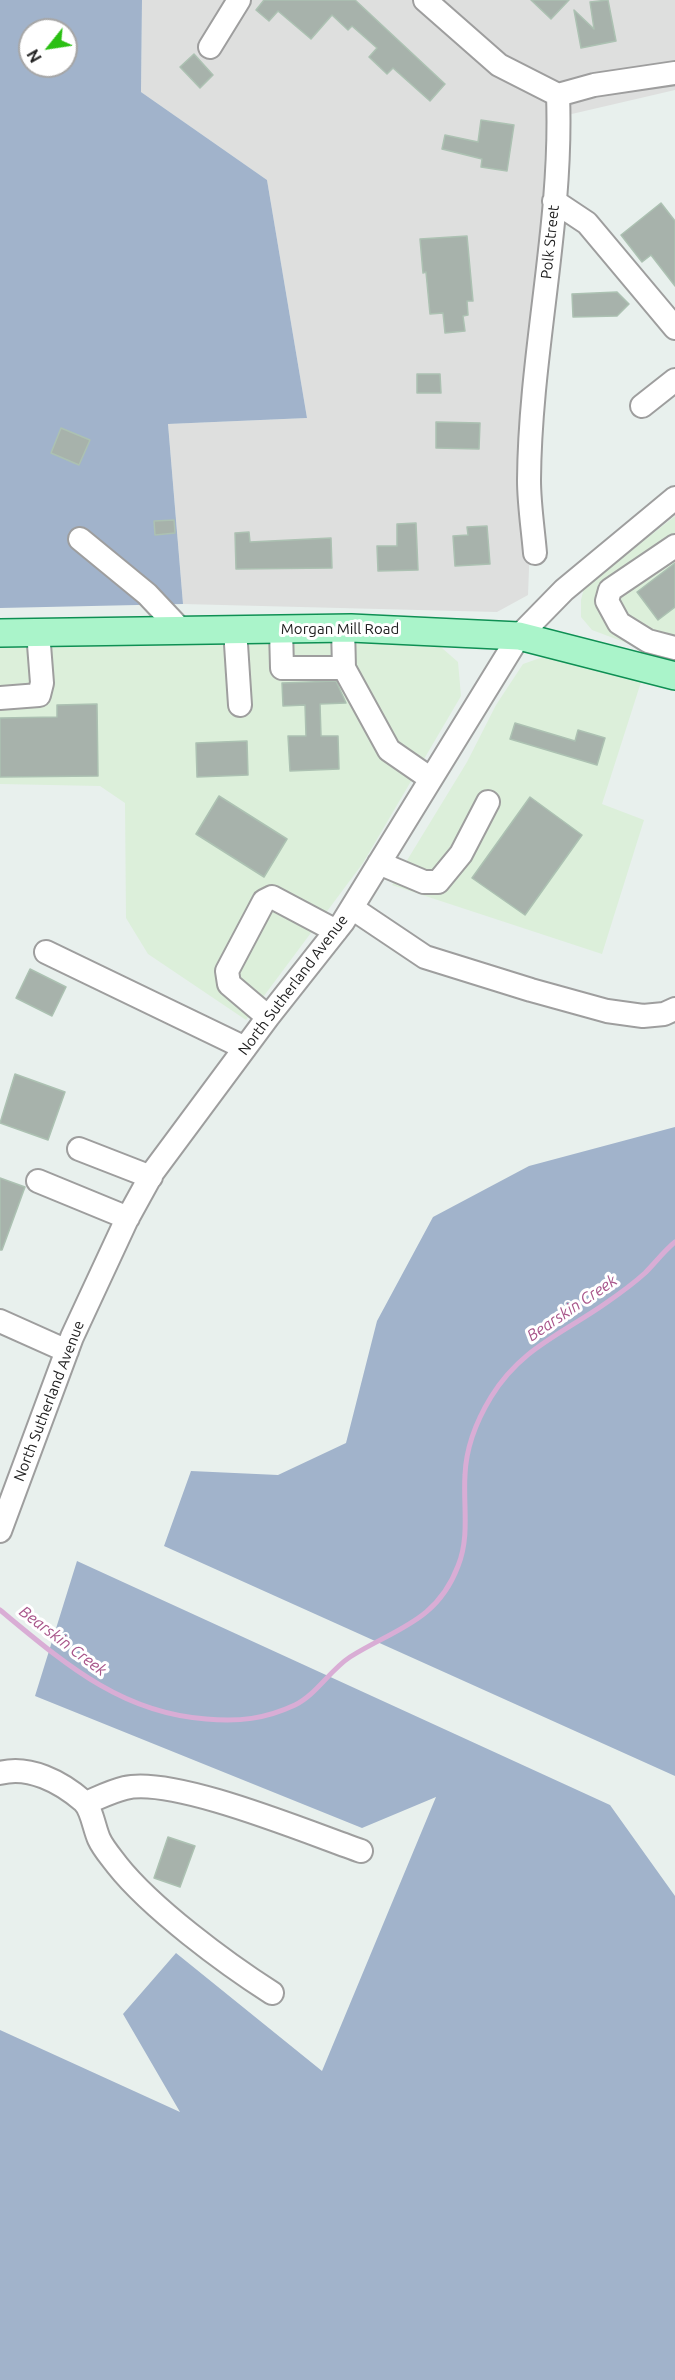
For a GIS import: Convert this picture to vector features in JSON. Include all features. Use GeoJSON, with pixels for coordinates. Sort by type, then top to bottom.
{"type":"FeatureCollection","features":[{"type":"Feature","properties":{"kind":"main road","name":"Morgan Mill Road"},"geometry":{"type":"LineString","coordinates":[[0,633],[343,628],[519,636],[675,676]]}},
{"type":"Feature","properties":{"kind":"street"},"geometry":{"type":"LineString","coordinates":[[210,47],[239,0]]}},
{"type":"Feature","properties":{"kind":"street"},"geometry":{"type":"LineString","coordinates":[[425,0],[499,65],[558,95],[594,85],[675,73]]}},
{"type":"Feature","properties":{"kind":"street","name":"Polk Street"},"geometry":{"type":"LineString","coordinates":[[535,553],[529,482],[533,410],[554,201],[558,95]]}},
{"type":"Feature","properties":{"kind":"street"},"geometry":{"type":"LineString","coordinates":[[554,201],[587,223],[675,328]]}},
{"type":"Feature","properties":{"kind":"street"},"geometry":{"type":"LineString","coordinates":[[642,406],[675,380]]}},
{"type":"Feature","properties":{"kind":"street","name":"North Sutherland Avenue"},"geometry":{"type":"LineString","coordinates":[[0,1531],[67,1351],[128,1218],[151,1177],[268,1017],[352,908],[519,636],[564,590],[675,498]]}},
{"type":"Feature","properties":{"kind":"street"},"geometry":{"type":"LineString","coordinates":[[80,538],[147,594],[180,630]]}},
{"type":"Feature","properties":{"kind":"street"},"geometry":{"type":"LineString","coordinates":[[675,546],[610,590],[607,601],[619,624],[648,641],[675,648]]}},
{"type":"Feature","properties":{"kind":"street"},"geometry":{"type":"LineString","coordinates":[[611,659],[619,624]]}},
{"type":"Feature","properties":{"kind":"street"},"geometry":{"type":"LineString","coordinates":[[343,628],[344,668],[389,750],[431,779]]}},
{"type":"Feature","properties":{"kind":"street"},"geometry":{"type":"LineString","coordinates":[[235,629],[240,705]]}},
{"type":"Feature","properties":{"kind":"street"},"geometry":{"type":"LineString","coordinates":[[281,629],[282,668],[344,668]]}},
{"type":"Feature","properties":{"kind":"street"},"geometry":{"type":"LineString","coordinates":[[0,698],[39,695],[42,684],[38,632]]}},
{"type":"Feature","properties":{"kind":"street"},"geometry":{"type":"LineString","coordinates":[[380,863],[424,882],[438,882],[461,854],[488,802]]}},
{"type":"Feature","properties":{"kind":"street"},"geometry":{"type":"LineString","coordinates":[[268,1017],[229,984],[227,971],[264,901],[273,897],[336,931]]}},
{"type":"Feature","properties":{"kind":"street"},"geometry":{"type":"LineString","coordinates":[[352,908],[425,957],[607,1011],[643,1016],[664,1014],[675,1009]]}},
{"type":"Feature","properties":{"kind":"street"},"geometry":{"type":"LineString","coordinates":[[46,952],[245,1048]]}},
{"type":"Feature","properties":{"kind":"street"},"geometry":{"type":"LineString","coordinates":[[79,1149],[151,1177]]}},
{"type":"Feature","properties":{"kind":"street"},"geometry":{"type":"LineString","coordinates":[[38,1181],[128,1218]]}},
{"type":"Feature","properties":{"kind":"street"},"geometry":{"type":"LineString","coordinates":[[0,1321],[67,1351]]}},
{"type":"Feature","properties":{"kind":"street"},"geometry":{"type":"LineString","coordinates":[[0,1773],[12,1770],[51,1778],[86,1803],[99,1840],[119,1867],[157,1905],[193,1935],[239,1972],[272,1993]]}},
{"type":"Feature","properties":{"kind":"street"},"geometry":{"type":"LineString","coordinates":[[86,1803],[126,1787],[155,1787],[216,1801],[361,1851]]}},
{"type":"Feature","properties":{"kind":"shaded area"},"geometry":{"type":"Polygon","coordinates":[[[0,0],[142,0],[141,92],[267,180],[307,418],[168,424],[183,604],[0,608],[0,0]]]}},
{"type":"Feature","properties":{"kind":"shaded area"},"geometry":{"type":"Polygon","coordinates":[[[142,0],[675,0],[675,90],[546,120],[528,595],[497,612],[183,604],[168,424],[307,418],[267,180],[141,92],[142,0]]]}},
{"type":"Feature","properties":{"kind":"shaded area"},"geometry":{"type":"Polygon","coordinates":[[[675,516],[675,661],[592,630],[581,617],[581,600],[584,588],[675,516]]]}},
{"type":"Feature","properties":{"kind":"shaded area"},"geometry":{"type":"Polygon","coordinates":[[[255,639],[434,641],[458,662],[461,696],[363,863],[246,1020],[148,954],[126,918],[125,803],[100,786],[0,784],[0,645],[255,639]]]}},
{"type":"Feature","properties":{"kind":"shaded area"},"geometry":{"type":"Polygon","coordinates":[[[543,657],[641,682],[602,804],[644,820],[602,954],[392,885],[467,762],[496,705],[523,664],[543,657]]]}},
{"type":"Feature","properties":{"kind":"shaded area"},"geometry":{"type":"Polygon","coordinates":[[[675,1127],[675,1776],[164,1546],[191,1471],[278,1475],[346,1443],[377,1321],[433,1217],[529,1166],[675,1127]]]}},
{"type":"Feature","properties":{"kind":"shaded area"},"geometry":{"type":"Polygon","coordinates":[[[77,1561],[610,1805],[675,1896],[675,2380],[0,2380],[0,2030],[180,2112],[123,2014],[176,1953],[322,2071],[436,1797],[362,1828],[35,1696],[77,1561]]]}},
{"type":"Feature","properties":{"kind":"building"},"geometry":{"type":"Polygon","coordinates":[[[264,0],[355,0],[445,84],[430,101],[393,68],[387,74],[369,57],[377,48],[352,26],[348,30],[332,15],[311,39],[278,11],[269,21],[256,10],[264,0]]]}},
{"type":"Feature","properties":{"kind":"building"},"geometry":{"type":"Polygon","coordinates":[[[531,0],[569,0],[551,19],[531,0]]]}},
{"type":"Feature","properties":{"kind":"building"},"geometry":{"type":"Polygon","coordinates":[[[608,0],[616,41],[581,48],[574,10],[594,29],[590,2],[608,0]]]}},
{"type":"Feature","properties":{"kind":"building"},"geometry":{"type":"Polygon","coordinates":[[[194,54],[213,75],[200,88],[180,67],[194,54]]]}},
{"type":"Feature","properties":{"kind":"building"},"geometry":{"type":"Polygon","coordinates":[[[481,120],[514,125],[507,171],[481,167],[482,159],[442,149],[445,135],[478,142],[481,120]]]}},
{"type":"Feature","properties":{"kind":"building"},"geometry":{"type":"Polygon","coordinates":[[[661,203],[675,221],[675,286],[651,255],[642,262],[621,235],[661,203]]]}},
{"type":"Feature","properties":{"kind":"building"},"geometry":{"type":"Polygon","coordinates":[[[467,236],[473,301],[467,301],[468,315],[463,316],[465,331],[445,333],[443,313],[430,314],[420,239],[467,236]]]}},
{"type":"Feature","properties":{"kind":"building"},"geometry":{"type":"Polygon","coordinates":[[[617,292],[629,304],[617,316],[573,317],[572,294],[617,292]]]}},
{"type":"Feature","properties":{"kind":"building"},"geometry":{"type":"Polygon","coordinates":[[[417,374],[440,374],[441,393],[417,393],[417,374]]]}},
{"type":"Feature","properties":{"kind":"building"},"geometry":{"type":"Polygon","coordinates":[[[436,422],[480,423],[479,449],[436,448],[436,422]]]}},
{"type":"Feature","properties":{"kind":"building"},"geometry":{"type":"Polygon","coordinates":[[[61,428],[90,440],[79,465],[51,453],[61,428]]]}},
{"type":"Feature","properties":{"kind":"building"},"geometry":{"type":"Polygon","coordinates":[[[174,520],[175,533],[155,535],[154,521],[174,520]]]}},
{"type":"Feature","properties":{"kind":"building"},"geometry":{"type":"Polygon","coordinates":[[[416,523],[418,570],[378,571],[377,546],[397,546],[397,524],[416,523]]]}},
{"type":"Feature","properties":{"kind":"building"},"geometry":{"type":"Polygon","coordinates":[[[487,526],[490,564],[455,566],[453,536],[468,535],[467,527],[487,526]]]}},
{"type":"Feature","properties":{"kind":"building"},"geometry":{"type":"Polygon","coordinates":[[[249,532],[250,542],[331,538],[332,568],[236,569],[235,533],[249,532]]]}},
{"type":"Feature","properties":{"kind":"building"},"geometry":{"type":"Polygon","coordinates":[[[675,563],[675,607],[658,620],[637,592],[675,563]]]}},
{"type":"Feature","properties":{"kind":"building"},"geometry":{"type":"Polygon","coordinates":[[[336,681],[346,703],[320,704],[321,736],[338,736],[339,769],[290,771],[288,736],[306,736],[305,705],[283,706],[282,683],[336,681]]]}},
{"type":"Feature","properties":{"kind":"building"},"geometry":{"type":"Polygon","coordinates":[[[97,704],[98,776],[0,777],[0,718],[57,717],[57,705],[97,704]]]}},
{"type":"Feature","properties":{"kind":"building"},"geometry":{"type":"Polygon","coordinates":[[[515,723],[575,741],[578,730],[605,738],[597,765],[510,739],[515,723]]]}},
{"type":"Feature","properties":{"kind":"building"},"geometry":{"type":"Polygon","coordinates":[[[247,741],[248,775],[197,777],[196,743],[247,741]]]}},
{"type":"Feature","properties":{"kind":"building"},"geometry":{"type":"Polygon","coordinates":[[[219,796],[287,839],[264,877],[196,834],[219,796]]]}},
{"type":"Feature","properties":{"kind":"building"},"geometry":{"type":"Polygon","coordinates":[[[530,797],[582,835],[525,915],[472,878],[530,797]]]}},
{"type":"Feature","properties":{"kind":"building"},"geometry":{"type":"Polygon","coordinates":[[[30,969],[66,987],[52,1016],[16,998],[30,969]]]}},
{"type":"Feature","properties":{"kind":"building"},"geometry":{"type":"Polygon","coordinates":[[[15,1074],[65,1092],[48,1140],[0,1123],[15,1074]]]}},
{"type":"Feature","properties":{"kind":"building"},"geometry":{"type":"Polygon","coordinates":[[[0,1178],[25,1187],[2,1250],[0,1250],[0,1178]]]}},
{"type":"Feature","properties":{"kind":"building"},"geometry":{"type":"Polygon","coordinates":[[[168,1837],[195,1846],[180,1887],[154,1878],[168,1837]]]}},
{"type":"Feature","properties":{"kind":"waterway","name":"Bearskin Creek"},"geometry":{"type":"LineString","coordinates":[[0,1610],[70,1666],[94,1682],[146,1707],[175,1715],[230,1720],[262,1716],[284,1710],[303,1701],[350,1657],[398,1631],[426,1612],[449,1585],[458,1566],[464,1544],[465,1475],[470,1445],[481,1415],[503,1380],[515,1366],[543,1343],[636,1281],[675,1242]]}}]}
